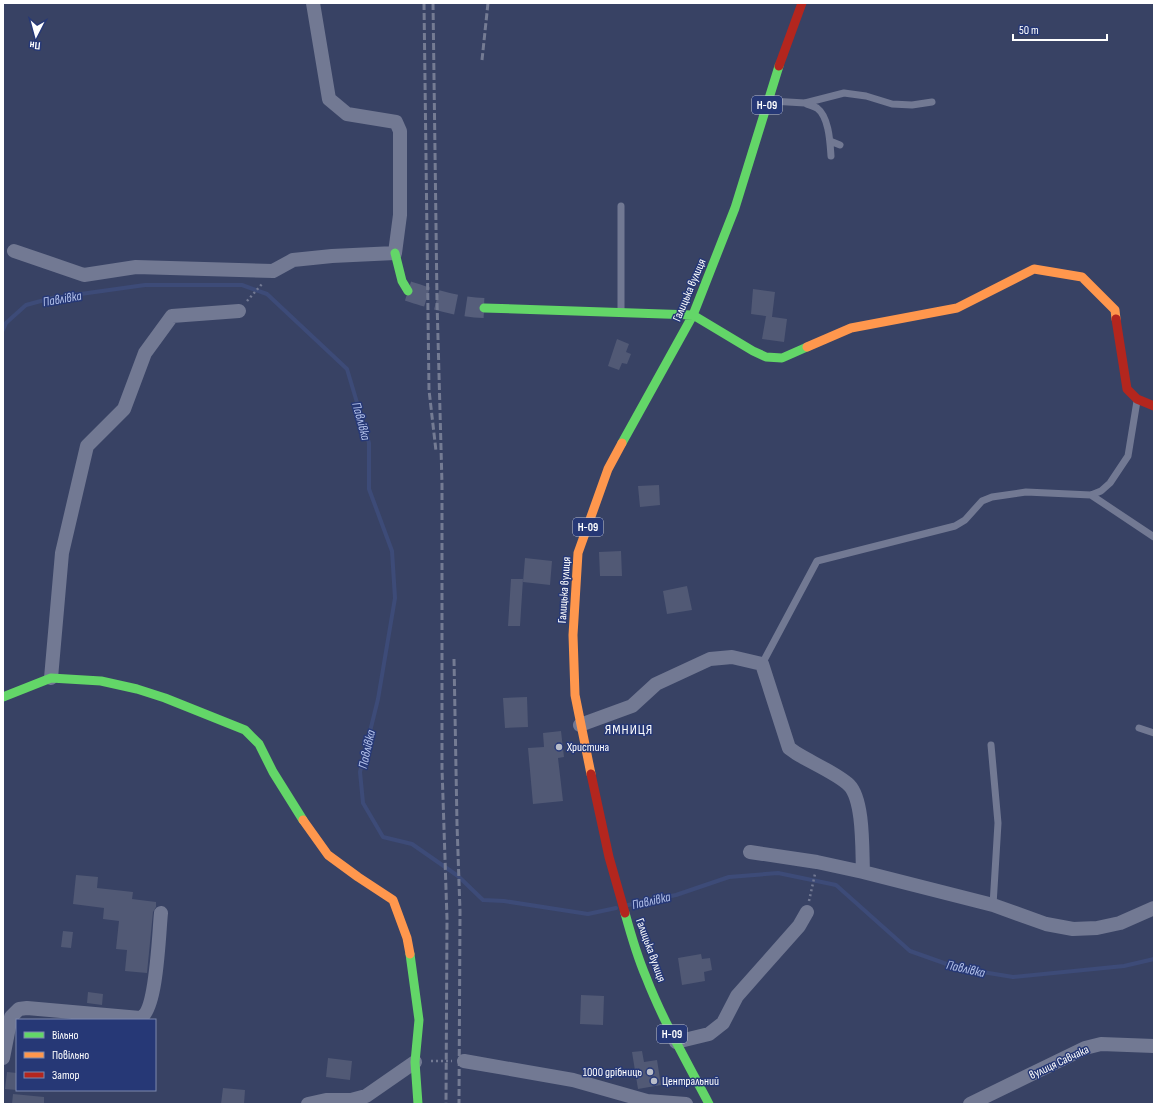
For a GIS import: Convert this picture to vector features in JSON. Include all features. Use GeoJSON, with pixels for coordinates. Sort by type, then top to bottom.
{"type":"FeatureCollection","features":[{"type":"Feature","properties":{"kind":"street"},"geometry":{"type":"LineString","coordinates":[[313,3],[329,99],[347,114],[396,122],[400,131],[400,215],[395,253],[402,281],[408,291]]}},
{"type":"Feature","properties":{"kind":"street","name":"Галицька вулиця"},"geometry":{"type":"LineString","coordinates":[[704,1103],[646,978],[634,946],[608,857],[574,695],[573,635],[578,554],[608,468],[693,316],[735,208],[782,56],[802,3]]}},
{"type":"Feature","properties":{"kind":"street"},"geometry":{"type":"LineString","coordinates":[[14,251],[84,275],[136,267],[273,271],[293,260],[332,256],[395,253]]}},
{"type":"Feature","properties":{"kind":"street"},"geometry":{"type":"LineString","coordinates":[[484,308],[693,316],[753,351],[766,357],[782,358],[850,328],[956,308],[1034,269],[1082,277],[1116,310],[1127,389],[1137,398],[1154,406]]}},
{"type":"Feature","properties":{"kind":"street"},"geometry":{"type":"LineString","coordinates":[[51,678],[62,553],[86,446],[124,409],[145,353],[172,316],[242,307]]}},
{"type":"Feature","properties":{"kind":"street"},"geometry":{"type":"LineString","coordinates":[[580,725],[632,706],[656,684],[710,659],[732,657],[762,664],[789,748],[796,754],[842,779],[856,794],[859,807],[863,872]]}},
{"type":"Feature","properties":{"kind":"street"},"geometry":{"type":"LineString","coordinates":[[3,697],[51,678],[101,681],[137,689],[165,698],[245,730],[259,744],[273,772],[306,825],[328,854],[358,877],[393,900],[407,938],[416,995],[419,1020],[415,1062],[418,1104]]}},
{"type":"Feature","properties":{"kind":"street"},"geometry":{"type":"LineString","coordinates":[[750,852],[817,862],[863,872],[993,905],[1046,924],[1073,929],[1097,928],[1120,924],[1154,908]]}},
{"type":"Feature","properties":{"kind":"street"},"geometry":{"type":"LineString","coordinates":[[676,1042],[709,1034],[723,1023],[737,996],[799,926],[807,912]]}},
{"type":"Feature","properties":{"kind":"street"},"geometry":{"type":"LineString","coordinates":[[3,1058],[11,1017],[19,1009],[27,1008],[140,1018],[143,1017],[148,1009],[156,977],[161,913]]}},
{"type":"Feature","properties":{"kind":"street","name":"вулиця Савчака"},"geometry":{"type":"LineString","coordinates":[[970,1104],[1085,1048],[1101,1044],[1154,1046]]}},
{"type":"Feature","properties":{"kind":"street"},"geometry":{"type":"LineString","coordinates":[[464,1061],[573,1080],[647,1103],[686,1104]]}},
{"type":"Feature","properties":{"kind":"street"},"geometry":{"type":"LineString","coordinates":[[308,1104],[326,1100],[351,1100],[366,1096],[415,1062]]}},
{"type":"Feature","properties":{"kind":"lane"},"geometry":{"type":"LineString","coordinates":[[768,101],[805,103],[844,93],[866,96],[892,104],[912,105],[932,102]]}},
{"type":"Feature","properties":{"kind":"lane"},"geometry":{"type":"LineString","coordinates":[[805,103],[817,108],[824,120],[830,141],[831,156]]}},
{"type":"Feature","properties":{"kind":"lane"},"geometry":{"type":"LineString","coordinates":[[830,141],[840,144]]}},
{"type":"Feature","properties":{"kind":"lane"},"geometry":{"type":"LineString","coordinates":[[621,206],[621,313]]}},
{"type":"Feature","properties":{"kind":"lane"},"geometry":{"type":"LineString","coordinates":[[762,664],[817,561],[955,526],[965,520],[982,501],[992,497],[1026,492],[1091,495],[1101,491],[1110,482],[1128,456],[1137,398]]}},
{"type":"Feature","properties":{"kind":"lane"},"geometry":{"type":"LineString","coordinates":[[1091,495],[1154,537]]}},
{"type":"Feature","properties":{"kind":"lane"},"geometry":{"type":"LineString","coordinates":[[1139,728],[1154,733]]}},
{"type":"Feature","properties":{"kind":"lane"},"geometry":{"type":"LineString","coordinates":[[991,745],[998,823],[993,905]]}},
{"type":"Feature","properties":{"kind":"path"},"geometry":{"type":"LineString","coordinates":[[242,307],[264,282]]}},
{"type":"Feature","properties":{"kind":"path"},"geometry":{"type":"LineString","coordinates":[[807,912],[817,862]]}},
{"type":"Feature","properties":{"kind":"path"},"geometry":{"type":"LineString","coordinates":[[415,1062],[464,1061]]}},
{"type":"Feature","properties":{"kind":"building"},"geometry":{"type":"Polygon","coordinates":[[[753,289],[775,292],[772,317],[751,314],[753,289]]]}},
{"type":"Feature","properties":{"kind":"building"},"geometry":{"type":"Polygon","coordinates":[[[766,316],[787,319],[784,342],[762,339],[766,316]]]}},
{"type":"Feature","properties":{"kind":"building"},"geometry":{"type":"Polygon","coordinates":[[[617,339],[629,344],[626,352],[631,354],[627,364],[622,363],[619,370],[608,366],[617,339]]]}},
{"type":"Feature","properties":{"kind":"building"},"geometry":{"type":"Polygon","coordinates":[[[659,485],[660,505],[640,507],[638,486],[659,485]]]}},
{"type":"Feature","properties":{"kind":"building"},"geometry":{"type":"Polygon","coordinates":[[[621,551],[622,576],[600,576],[599,552],[621,551]]]}},
{"type":"Feature","properties":{"kind":"building"},"geometry":{"type":"Polygon","coordinates":[[[525,558],[552,561],[550,585],[523,582],[525,558]]]}},
{"type":"Feature","properties":{"kind":"building"},"geometry":{"type":"Polygon","coordinates":[[[511,579],[523,579],[520,626],[508,626],[511,579]]]}},
{"type":"Feature","properties":{"kind":"building"},"geometry":{"type":"Polygon","coordinates":[[[687,586],[692,610],[667,614],[663,591],[687,586]]]}},
{"type":"Feature","properties":{"kind":"building"},"geometry":{"type":"Polygon","coordinates":[[[527,697],[528,727],[505,728],[503,698],[527,697]]]}},
{"type":"Feature","properties":{"kind":"building"},"geometry":{"type":"Polygon","coordinates":[[[561,731],[564,757],[558,758],[563,801],[533,804],[528,748],[544,747],[543,733],[561,731]]]}},
{"type":"Feature","properties":{"kind":"building"},"geometry":{"type":"Polygon","coordinates":[[[76,875],[98,877],[97,888],[133,892],[132,899],[156,902],[156,907],[153,912],[147,973],[125,971],[127,950],[116,949],[119,921],[103,919],[104,908],[73,904],[76,875]]]}},
{"type":"Feature","properties":{"kind":"building"},"geometry":{"type":"Polygon","coordinates":[[[63,931],[73,932],[71,948],[61,947],[63,931]]]}},
{"type":"Feature","properties":{"kind":"building"},"geometry":{"type":"Polygon","coordinates":[[[701,954],[702,959],[710,958],[712,970],[704,972],[705,981],[682,985],[678,958],[701,954]]]}},
{"type":"Feature","properties":{"kind":"building"},"geometry":{"type":"Polygon","coordinates":[[[88,992],[103,994],[102,1005],[87,1003],[88,992]]]}},
{"type":"Feature","properties":{"kind":"building"},"geometry":{"type":"Polygon","coordinates":[[[581,995],[604,996],[603,1025],[580,1024],[581,995]]]}},
{"type":"Feature","properties":{"kind":"building"},"geometry":{"type":"Polygon","coordinates":[[[642,1051],[644,1062],[657,1060],[661,1085],[638,1089],[632,1052],[642,1051]]]}},
{"type":"Feature","properties":{"kind":"building"},"geometry":{"type":"Polygon","coordinates":[[[328,1058],[352,1061],[350,1080],[326,1077],[328,1058]]]}},
{"type":"Feature","properties":{"kind":"building"},"geometry":{"type":"Polygon","coordinates":[[[7,1072],[16,1073],[16,1090],[5,1089],[7,1072]]]}},
{"type":"Feature","properties":{"kind":"building"},"geometry":{"type":"Polygon","coordinates":[[[223,1088],[245,1090],[244,1104],[221,1104],[223,1088]]]}},
{"type":"Feature","properties":{"kind":"building"},"geometry":{"type":"Polygon","coordinates":[[[13,1094],[44,1097],[44,1104],[12,1104],[13,1094]]]}},
{"type":"Feature","properties":{"kind":"waterway","name":"Павлівка"},"geometry":{"type":"LineString","coordinates":[[3,330],[6,323],[26,305],[52,298],[145,285],[242,285],[267,294],[347,369],[369,443],[369,489],[392,551],[395,598],[378,699],[360,772],[363,803],[383,837],[412,844],[458,876],[483,900],[504,901],[588,914],[616,908]]}},
{"type":"Feature","properties":{"kind":"waterway","name":"Павлівка"},"geometry":{"type":"LineString","coordinates":[[628,905],[676,895],[729,877],[778,873],[836,885],[910,951],[958,968],[1013,977],[1124,966],[1154,959]]}},
{"type":"Feature","properties":{"kind":"tunnel"},"geometry":{"type":"LineString","coordinates":[[408,291],[436,300],[484,308]]}},
{"type":"Feature","properties":{"kind":"railway"},"geometry":{"type":"LineString","coordinates":[[424,3],[429,390],[436,451]]}},
{"type":"Feature","properties":{"kind":"railway"},"geometry":{"type":"LineString","coordinates":[[433,3],[437,301],[442,484],[442,768],[447,919],[446,1104]]}},
{"type":"Feature","properties":{"kind":"railway"},"geometry":{"type":"LineString","coordinates":[[482,60],[488,3]]}},
{"type":"Feature","properties":{"kind":"railway"},"geometry":{"type":"LineString","coordinates":[[454,659],[460,911],[459,1104]]}},
{"type":"Feature","properties":{"kind":"traffic: fast"},"geometry":{"type":"LineString","coordinates":[[622,443],[693,315],[735,208],[779,66]]}},
{"type":"Feature","properties":{"kind":"traffic: fast"},"geometry":{"type":"LineString","coordinates":[[395,253],[402,281],[408,291]]}},
{"type":"Feature","properties":{"kind":"traffic: fast"},"geometry":{"type":"LineString","coordinates":[[484,308],[693,315],[753,351],[766,357],[782,358],[807,347]]}},
{"type":"Feature","properties":{"kind":"traffic: fast"},"geometry":{"type":"LineString","coordinates":[[3,697],[51,678],[101,681],[137,689],[165,698],[245,730],[259,744],[273,772],[303,820]]}},
{"type":"Feature","properties":{"kind":"traffic: fast"},"geometry":{"type":"LineString","coordinates":[[625,913],[637,953],[660,1010],[709,1104]]}},
{"type":"Feature","properties":{"kind":"traffic: fast"},"geometry":{"type":"LineString","coordinates":[[410,954],[419,1020],[415,1062],[418,1104]]}},
{"type":"Feature","properties":{"kind":"traffic: slow"},"geometry":{"type":"LineString","coordinates":[[807,347],[851,328],[957,308],[1034,269],[1082,277],[1115,310],[1116,319]]}},
{"type":"Feature","properties":{"kind":"traffic: slow"},"geometry":{"type":"LineString","coordinates":[[591,774],[575,695],[573,635],[578,553],[608,469],[622,443]]}},
{"type":"Feature","properties":{"kind":"traffic: slow"},"geometry":{"type":"LineString","coordinates":[[303,820],[328,855],[393,900],[407,938],[410,954]]}},
{"type":"Feature","properties":{"kind":"traffic: jam"},"geometry":{"type":"LineString","coordinates":[[779,66],[802,3]]}},
{"type":"Feature","properties":{"kind":"traffic: jam"},"geometry":{"type":"LineString","coordinates":[[1116,319],[1127,389],[1137,399],[1154,406]]}},
{"type":"Feature","properties":{"kind":"traffic: jam"},"geometry":{"type":"LineString","coordinates":[[591,774],[609,857],[625,913]]}},
{"type":"Feature","properties":{"kind":"place","name":"Христина"},"geometry":{"type":"Point","coordinates":[559,747]}},
{"type":"Feature","properties":{"kind":"place","name":"1000 дрібниць"},"geometry":{"type":"Point","coordinates":[650,1072]}},
{"type":"Feature","properties":{"kind":"place","name":"Центральний"},"geometry":{"type":"Point","coordinates":[654,1081]}},
{"type":"Feature","properties":{"kind":"district","name":"ЯМНИЦЯ"},"geometry":{"type":"Point","coordinates":[629,729]}}]}
